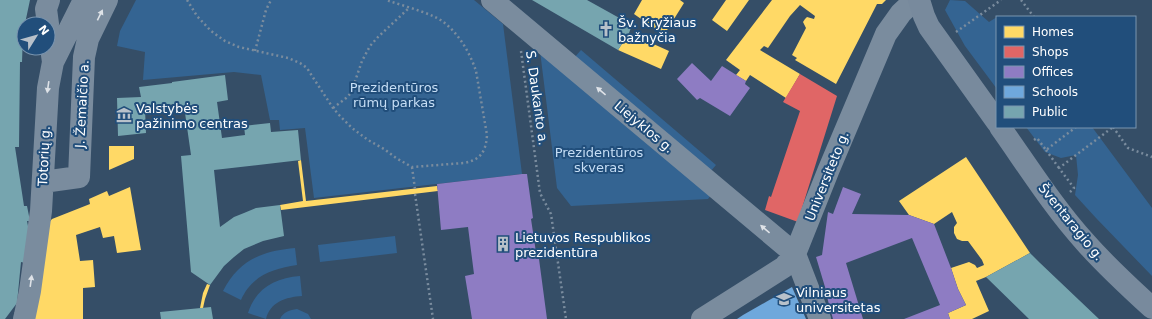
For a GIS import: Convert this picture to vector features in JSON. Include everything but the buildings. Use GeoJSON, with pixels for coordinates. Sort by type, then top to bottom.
{"type":"FeatureCollection","features":[{"type":"Feature","properties":{"kind":"main road"},"geometry":{"type":"LineString","coordinates":[[919,0],[924,16],[930,27],[996,121]]}},
{"type":"Feature","properties":{"kind":"main road","name":"Šventaragio g."},"geometry":{"type":"LineString","coordinates":[[1001,128],[1084,242],[1152,308]]}},
{"type":"Feature","properties":{"kind":"street"},"geometry":{"type":"LineString","coordinates":[[47,16],[46,9],[49,0]]}},
{"type":"Feature","properties":{"kind":"street","name":"Totorių g."},"geometry":{"type":"LineString","coordinates":[[24,319],[30,291],[40,218],[48,88],[58,30],[84,0]]}},
{"type":"Feature","properties":{"kind":"street","name":"J. Žemaičio a."},"geometry":{"type":"LineString","coordinates":[[43,182],[79,177],[84,57],[88,39],[107,0]]}},
{"type":"Feature","properties":{"kind":"street","name":"Liejyklos g."},"geometry":{"type":"LineString","coordinates":[[492,0],[795,254]]}},
{"type":"Feature","properties":{"kind":"street","name":"Universiteto g."},"geometry":{"type":"LineString","coordinates":[[702,319],[784,267],[795,254],[886,34],[901,13],[915,0]]}},
{"type":"Feature","properties":{"kind":"street"},"geometry":{"type":"LineString","coordinates":[[58,30],[88,39]]}},
{"type":"Feature","properties":{"kind":"street"},"geometry":{"type":"LineString","coordinates":[[795,254],[820,319]]}},
{"type":"Feature","properties":{"kind":"path"},"geometry":{"type":"LineString","coordinates":[[186,0],[197,16],[211,31],[225,41],[239,48],[288,58],[307,68],[333,108],[352,128],[412,168],[472,162],[483,153],[487,135],[473,61],[450,28],[440,20],[386,0]]}},
{"type":"Feature","properties":{"kind":"path"},"geometry":{"type":"LineString","coordinates":[[255,51],[266,10],[271,0]]}},
{"type":"Feature","properties":{"kind":"path"},"geometry":{"type":"LineString","coordinates":[[951,36],[1002,0]]}},
{"type":"Feature","properties":{"kind":"path"},"geometry":{"type":"LineString","coordinates":[[1021,0],[1033,16]]}},
{"type":"Feature","properties":{"kind":"path"},"geometry":{"type":"LineString","coordinates":[[333,108],[345,99],[351,92],[362,61],[370,46],[408,8]]}},
{"type":"Feature","properties":{"kind":"path","name":"S. Daukanto a."},"geometry":{"type":"LineString","coordinates":[[517,20],[540,193],[551,214],[566,319]]}},
{"type":"Feature","properties":{"kind":"path"},"geometry":{"type":"LineString","coordinates":[[1046,150],[1075,128]]}},
{"type":"Feature","properties":{"kind":"path"},"geometry":{"type":"LineString","coordinates":[[1059,168],[1112,128]]}},
{"type":"Feature","properties":{"kind":"path"},"geometry":{"type":"LineString","coordinates":[[1114,128],[1128,148],[1152,157]]}},
{"type":"Feature","properties":{"kind":"path"},"geometry":{"type":"LineString","coordinates":[[1031,143],[1037,138],[1046,150],[1074,188],[1069,194]]}},
{"type":"Feature","properties":{"kind":"path"},"geometry":{"type":"LineString","coordinates":[[412,168],[415,189]]}},
{"type":"Feature","properties":{"kind":"path"},"geometry":{"type":"LineString","coordinates":[[415,194],[433,319]]}},
{"type":"Feature","properties":{"kind":"green space","name":"Prezidentūros rūmų parkas"},"geometry":{"type":"Polygon","coordinates":[[[136,0],[474,0],[503,24],[522,174],[314,198],[305,128],[280,130],[279,120],[270,120],[261,75],[234,72],[143,80],[145,52],[117,46],[120,31],[136,0]]]}},
{"type":"Feature","properties":{"kind":"green space"},"geometry":{"type":"Polygon","coordinates":[[[950,0],[965,1],[989,22],[996,18],[996,88],[965,46],[945,10],[950,0]]]}},
{"type":"Feature","properties":{"kind":"green space"},"geometry":{"type":"Polygon","coordinates":[[[581,50],[716,165],[710,172],[574,58],[581,50]]]}},
{"type":"Feature","properties":{"kind":"green space","name":"Prezidentūros skveras"},"geometry":{"type":"Polygon","coordinates":[[[540,51],[711,195],[708,199],[571,206],[557,188],[540,51]]]}},
{"type":"Feature","properties":{"kind":"green space"},"geometry":{"type":"Polygon","coordinates":[[[1027,128],[1093,128],[1152,208],[1152,276],[1075,195],[1078,175],[1076,155],[1061,158],[1045,152],[1027,128]]]}},
{"type":"Feature","properties":{"kind":"green space"},"geometry":{"type":"Polygon","coordinates":[[[395,236],[397,253],[320,262],[318,245],[395,236]]]}},
{"type":"Feature","properties":{"kind":"green space"},"geometry":{"type":"Polygon","coordinates":[[[295,248],[297,265],[272,271],[257,279],[246,291],[241,300],[223,291],[229,280],[236,272],[253,259],[283,249],[295,248]]]}},
{"type":"Feature","properties":{"kind":"green space"},"geometry":{"type":"Polygon","coordinates":[[[300,276],[302,296],[285,299],[275,305],[271,308],[266,319],[248,313],[256,297],[268,286],[282,279],[300,276]]]}},
{"type":"Feature","properties":{"kind":"green space"},"geometry":{"type":"Polygon","coordinates":[[[297,309],[308,314],[311,319],[280,319],[287,312],[297,309]]]}},
{"type":"Feature","properties":{"kind":"place","name":"Šv. Kryžiaus bažnyčia"},"geometry":{"type":"Point","coordinates":[606,29]}},
{"type":"Feature","properties":{"kind":"place","name":"Valstybės pažinimo centras"},"geometry":{"type":"Point","coordinates":[124,115]}},
{"type":"Feature","properties":{"kind":"place","name":"Lietuvos Respublikos prezidentūra"},"geometry":{"type":"Point","coordinates":[503,244]}},
{"type":"Feature","properties":{"kind":"place","name":"Vilniaus universitetas"},"geometry":{"type":"Point","coordinates":[784,299]}}]}
